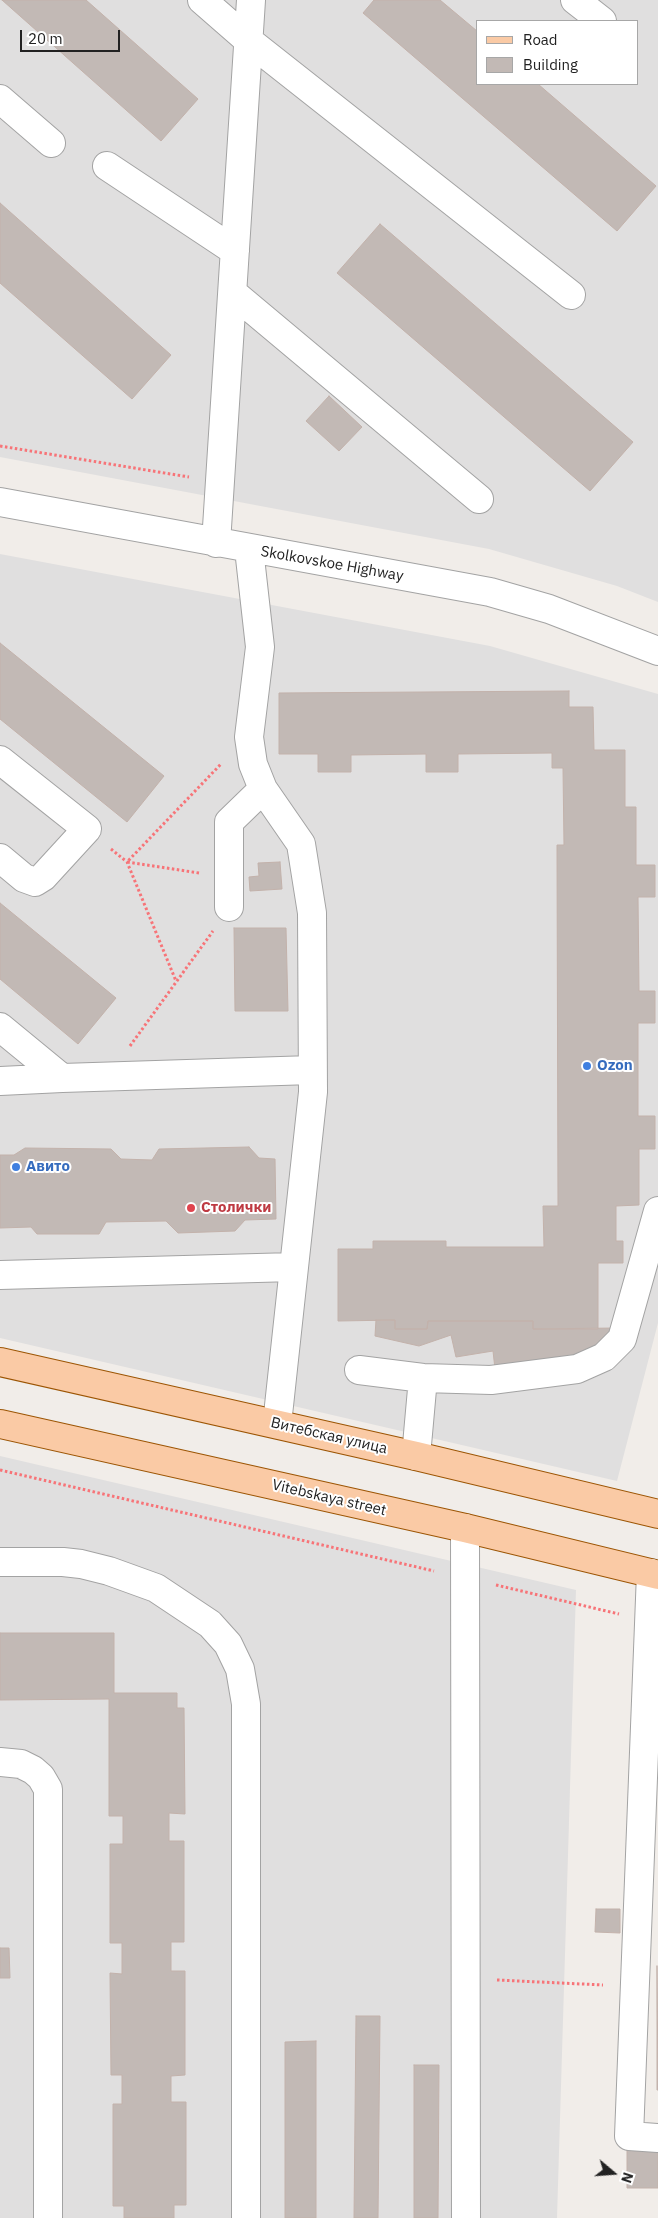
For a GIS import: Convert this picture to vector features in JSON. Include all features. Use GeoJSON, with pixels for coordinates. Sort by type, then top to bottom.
{"type":"FeatureCollection","features":[{"type":"Feature","properties":{"kind":"main road","name":"Витебская улица"},"geometry":{"type":"LineString","coordinates":[[0,1362],[416,1456],[658,1514]]}},
{"type":"Feature","properties":{"kind":"main road","name":"Vitebskaya street"},"geometry":{"type":"LineString","coordinates":[[0,1424],[465,1528],[654,1574]]}},
{"type":"Feature","properties":{"kind":"street"},"geometry":{"type":"LineString","coordinates":[[202,0],[249,41],[571,296]]}},
{"type":"Feature","properties":{"kind":"street"},"geometry":{"type":"LineString","coordinates":[[216,543],[252,0]]}},
{"type":"Feature","properties":{"kind":"street"},"geometry":{"type":"LineString","coordinates":[[575,0],[601,20]]}},
{"type":"Feature","properties":{"kind":"street"},"geometry":{"type":"LineString","coordinates":[[0,98],[51,143]]}},
{"type":"Feature","properties":{"kind":"street"},"geometry":{"type":"LineString","coordinates":[[107,166],[235,251]]}},
{"type":"Feature","properties":{"kind":"street"},"geometry":{"type":"LineString","coordinates":[[233,293],[479,498]]}},
{"type":"Feature","properties":{"kind":"street","name":"Skolkovskoe Highway"},"geometry":{"type":"LineString","coordinates":[[0,502],[490,592],[549,609],[658,651]]}},
{"type":"Feature","properties":{"kind":"street"},"geometry":{"type":"LineString","coordinates":[[249,549],[260,647],[249,737],[252,764],[263,789],[301,844],[312,913],[312,1092],[277,1424]]}},
{"type":"Feature","properties":{"kind":"street"},"geometry":{"type":"LineString","coordinates":[[0,760],[87,829],[43,877],[35,882],[24,878],[0,858]]}},
{"type":"Feature","properties":{"kind":"street"},"geometry":{"type":"LineString","coordinates":[[229,907],[229,822],[263,789]]}},
{"type":"Feature","properties":{"kind":"street"},"geometry":{"type":"LineString","coordinates":[[0,1027],[62,1078]]}},
{"type":"Feature","properties":{"kind":"street"},"geometry":{"type":"LineString","coordinates":[[0,1081],[312,1070]]}},
{"type":"Feature","properties":{"kind":"street"},"geometry":{"type":"LineString","coordinates":[[359,1370],[423,1378],[491,1380],[539,1376],[578,1369],[604,1357],[622,1339],[658,1211]]}},
{"type":"Feature","properties":{"kind":"street"},"geometry":{"type":"LineString","coordinates":[[0,1275],[294,1268]]}},
{"type":"Feature","properties":{"kind":"street"},"geometry":{"type":"LineString","coordinates":[[416,1456],[423,1378]]}},
{"type":"Feature","properties":{"kind":"street"},"geometry":{"type":"LineString","coordinates":[[465,1528],[464,1979],[466,2218]]}},
{"type":"Feature","properties":{"kind":"street"},"geometry":{"type":"LineString","coordinates":[[0,1562],[63,1562],[81,1564],[109,1570],[156,1588],[210,1624],[228,1644],[240,1669],[246,1714],[246,2218]]}},
{"type":"Feature","properties":{"kind":"street"},"geometry":{"type":"LineString","coordinates":[[654,1574],[650,1622],[651,1736],[647,1916],[629,2136],[658,2138]]}},
{"type":"Feature","properties":{"kind":"street"},"geometry":{"type":"LineString","coordinates":[[0,1762],[21,1764],[33,1770],[41,1777],[48,1789],[48,2218]]}},
{"type":"Feature","properties":{"kind":"path"},"geometry":{"type":"LineString","coordinates":[[0,446],[220,482]]}},
{"type":"Feature","properties":{"kind":"path"},"geometry":{"type":"LineString","coordinates":[[127,862],[199,786]]}},
{"type":"Feature","properties":{"kind":"path"},"geometry":{"type":"LineString","coordinates":[[127,862],[186,871]]}},
{"type":"Feature","properties":{"kind":"path"},"geometry":{"type":"LineString","coordinates":[[127,862],[176,982]]}},
{"type":"Feature","properties":{"kind":"path"},"geometry":{"type":"LineString","coordinates":[[108,1076],[202,945]]}},
{"type":"Feature","properties":{"kind":"path"},"geometry":{"type":"LineString","coordinates":[[0,1470],[650,1622]]}},
{"type":"Feature","properties":{"kind":"path"},"geometry":{"type":"LineString","coordinates":[[464,1979],[605,1985]]}},
{"type":"Feature","properties":{"kind":"shaded area"},"geometry":{"type":"Polygon","coordinates":[[[0,0],[658,0],[658,602],[617,586],[489,549],[0,457],[0,0]]]}},
{"type":"Feature","properties":{"kind":"shaded area"},"geometry":{"type":"Polygon","coordinates":[[[0,554],[490,646],[658,694],[658,1323],[617,1481],[0,1338],[0,554]]]}},
{"type":"Feature","properties":{"kind":"shaded area"},"geometry":{"type":"Polygon","coordinates":[[[0,1456],[576,1590],[557,2218],[0,2218],[0,1456]]]}},
{"type":"Feature","properties":{"kind":"building"},"geometry":{"type":"Polygon","coordinates":[[[2,0],[86,0],[198,99],[161,141],[2,0]]]}},
{"type":"Feature","properties":{"kind":"building"},"geometry":{"type":"Polygon","coordinates":[[[374,0],[440,0],[476,30],[476,85],[539,85],[656,186],[617,231],[363,13],[374,0]]]}},
{"type":"Feature","properties":{"kind":"building"},"geometry":{"type":"Polygon","coordinates":[[[0,203],[171,355],[132,399],[0,283],[0,203]]]}},
{"type":"Feature","properties":{"kind":"building"},"geometry":{"type":"Polygon","coordinates":[[[380,224],[633,442],[590,491],[337,273],[380,224]]]}},
{"type":"Feature","properties":{"kind":"building"},"geometry":{"type":"Polygon","coordinates":[[[329,396],[362,427],[339,451],[306,421],[329,396]]]}},
{"type":"Feature","properties":{"kind":"building"},"geometry":{"type":"Polygon","coordinates":[[[0,643],[164,776],[127,822],[0,719],[0,643]]]}},
{"type":"Feature","properties":{"kind":"building"},"geometry":{"type":"Polygon","coordinates":[[[569,691],[569,707],[593,707],[594,750],[625,750],[625,807],[636,807],[636,865],[655,865],[655,897],[638,897],[639,991],[655,991],[655,1023],[638,1023],[638,1116],[655,1116],[655,1149],[639,1149],[639,1205],[616,1206],[616,1241],[623,1241],[623,1263],[598,1263],[598,1329],[533,1329],[533,1321],[428,1321],[427,1329],[395,1329],[395,1320],[338,1321],[338,1249],[373,1249],[373,1241],[446,1241],[446,1247],[544,1247],[543,1206],[558,1206],[557,845],[564,845],[563,768],[552,768],[552,753],[458,754],[458,772],[426,772],[426,754],[351,755],[351,772],[318,772],[318,754],[279,754],[279,693],[569,691]]]}},
{"type":"Feature","properties":{"kind":"building"},"geometry":{"type":"Polygon","coordinates":[[[280,862],[282,889],[250,891],[249,877],[259,876],[258,863],[280,862]]]}},
{"type":"Feature","properties":{"kind":"building"},"geometry":{"type":"Polygon","coordinates":[[[0,903],[116,998],[78,1044],[0,979],[0,903]]]}},
{"type":"Feature","properties":{"kind":"building"},"geometry":{"type":"Polygon","coordinates":[[[234,928],[286,928],[288,1011],[235,1011],[234,928]]]}},
{"type":"Feature","properties":{"kind":"building"},"geometry":{"type":"Polygon","coordinates":[[[249,1147],[259,1158],[275,1159],[276,1219],[245,1220],[235,1231],[178,1233],[166,1221],[106,1222],[99,1234],[37,1234],[31,1227],[0,1228],[0,1155],[14,1155],[25,1148],[111,1149],[121,1159],[152,1160],[159,1149],[249,1147]]]}},
{"type":"Feature","properties":{"kind":"building"},"geometry":{"type":"Polygon","coordinates":[[[376,1320],[395,1320],[395,1329],[427,1329],[428,1321],[533,1321],[533,1329],[616,1328],[589,1356],[495,1369],[493,1351],[456,1357],[451,1335],[419,1346],[375,1336],[376,1320]]]}},
{"type":"Feature","properties":{"kind":"building"},"geometry":{"type":"Polygon","coordinates":[[[0,1633],[114,1633],[114,1693],[177,1693],[177,1708],[184,1708],[185,1814],[169,1813],[169,1841],[184,1841],[184,1942],[171,1942],[171,1971],[185,1971],[185,2075],[171,2076],[171,2102],[186,2102],[186,2205],[174,2205],[174,2218],[124,2218],[124,2206],[113,2206],[113,2104],[122,2104],[122,2075],[111,2075],[110,1973],[122,1974],[122,1943],[110,1943],[110,1844],[123,1844],[123,1816],[109,1816],[109,1699],[0,1700],[0,1633]]]}},
{"type":"Feature","properties":{"kind":"building"},"geometry":{"type":"Polygon","coordinates":[[[596,1909],[620,1909],[620,1933],[595,1932],[596,1909]]]}},
{"type":"Feature","properties":{"kind":"building"},"geometry":{"type":"Polygon","coordinates":[[[0,1948],[9,1948],[10,1978],[0,1978],[0,1948]]]}},
{"type":"Feature","properties":{"kind":"building"},"geometry":{"type":"Polygon","coordinates":[[[657,1966],[658,2090],[657,2090],[657,1966]]]}},
{"type":"Feature","properties":{"kind":"building"},"geometry":{"type":"Polygon","coordinates":[[[356,2016],[380,2016],[378,2218],[354,2218],[356,2016]]]}},
{"type":"Feature","properties":{"kind":"building"},"geometry":{"type":"Polygon","coordinates":[[[316,2041],[316,2218],[285,2218],[285,2042],[316,2041]]]}},
{"type":"Feature","properties":{"kind":"building"},"geometry":{"type":"Polygon","coordinates":[[[414,2065],[439,2065],[438,2218],[414,2218],[414,2065]]]}},
{"type":"Feature","properties":{"kind":"building"},"geometry":{"type":"Polygon","coordinates":[[[627,2150],[658,2150],[658,2188],[627,2188],[627,2150]]]}},
{"type":"Feature","properties":{"kind":"place","name":"Ozon"},"geometry":{"type":"Point","coordinates":[587,1066]}},
{"type":"Feature","properties":{"kind":"place","name":"Авито"},"geometry":{"type":"Point","coordinates":[16,1167]}},
{"type":"Feature","properties":{"kind":"place","name":"Столички"},"geometry":{"type":"Point","coordinates":[191,1208]}}]}
